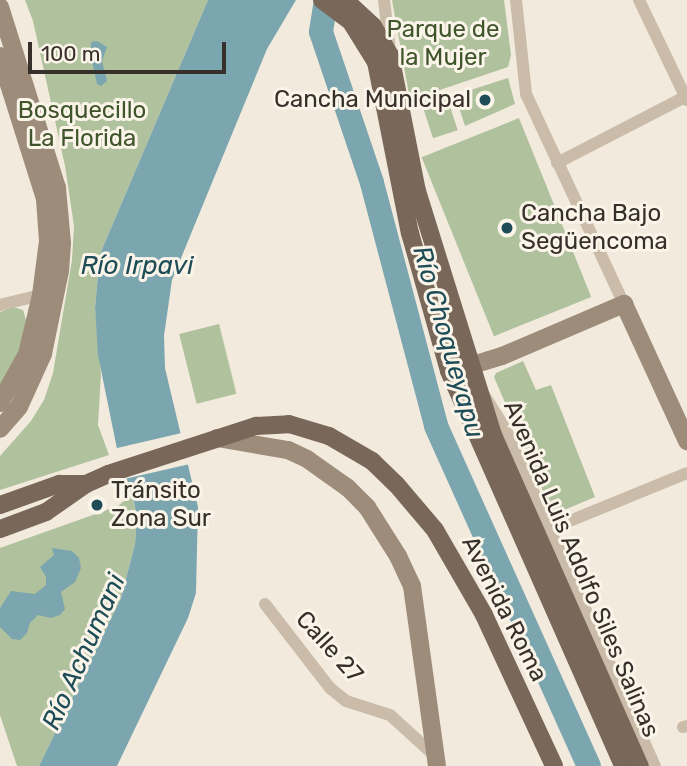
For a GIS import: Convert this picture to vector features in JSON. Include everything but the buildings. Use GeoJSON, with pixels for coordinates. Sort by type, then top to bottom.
{"type":"FeatureCollection","features":[{"type":"Feature","properties":{"kind":"main road","name":"Avenida Luis Adolfo Siles Salinas"},"geometry":{"type":"LineString","coordinates":[[322,0],[352,6],[373,26],[390,55],[417,191],[493,435],[640,766]]}},
{"type":"Feature","properties":{"kind":"main road","name":"Avenida Luis Adolfo Siles Salinas"},"geometry":{"type":"LineString","coordinates":[[352,6],[376,62],[406,213],[449,371],[623,766]]}},
{"type":"Feature","properties":{"kind":"main road","name":"Avenida Roma"},"geometry":{"type":"LineString","coordinates":[[0,529],[46,512],[86,484],[108,474],[256,426],[289,424],[329,436],[372,461],[396,484],[435,530],[484,615],[554,766]]}},
{"type":"Feature","properties":{"kind":"main road","name":"Avenida Roma"},"geometry":{"type":"LineString","coordinates":[[0,505],[59,484],[86,484]]}},
{"type":"Feature","properties":{"kind":"street"},"geometry":{"type":"LineString","coordinates":[[384,0],[390,55]]}},
{"type":"Feature","properties":{"kind":"street"},"geometry":{"type":"LineString","coordinates":[[516,0],[526,94],[687,441]]}},
{"type":"Feature","properties":{"kind":"street"},"geometry":{"type":"LineString","coordinates":[[557,163],[686,99],[639,0]]}},
{"type":"Feature","properties":{"kind":"street"},"geometry":{"type":"LineString","coordinates":[[0,7],[9,74],[45,199],[48,242],[48,296],[43,354],[34,380],[19,407],[0,429]]}},
{"type":"Feature","properties":{"kind":"street"},"geometry":{"type":"LineString","coordinates":[[0,56],[9,74]]}},
{"type":"Feature","properties":{"kind":"street"},"geometry":{"type":"LineString","coordinates":[[406,213],[416,231],[457,364],[463,368],[625,304]]}},
{"type":"Feature","properties":{"kind":"street"},"geometry":{"type":"LineString","coordinates":[[0,305],[48,296]]}},
{"type":"Feature","properties":{"kind":"street"},"geometry":{"type":"LineString","coordinates":[[0,403],[27,354],[48,296]]}},
{"type":"Feature","properties":{"kind":"street"},"geometry":{"type":"LineString","coordinates":[[478,390],[490,401],[506,430],[655,766]]}},
{"type":"Feature","properties":{"kind":"street"},"geometry":{"type":"LineString","coordinates":[[288,450],[281,435],[289,424]]}},
{"type":"Feature","properties":{"kind":"street"},"geometry":{"type":"LineString","coordinates":[[217,438],[288,450],[307,459],[348,488],[367,507],[398,556],[412,586],[418,614],[436,761]]}},
{"type":"Feature","properties":{"kind":"street"},"geometry":{"type":"LineString","coordinates":[[550,529],[687,473]]}},
{"type":"Feature","properties":{"kind":"street","name":"Calle 27"},"geometry":{"type":"LineString","coordinates":[[265,604],[330,688],[346,701],[390,715],[436,761]]}},
{"type":"Feature","properties":{"kind":"green space","name":"Bosquecillo La Florida"},"geometry":{"type":"Polygon","coordinates":[[[25,0],[208,0],[100,254],[95,308],[101,374],[98,425],[109,455],[0,490],[0,456],[31,421],[44,400],[53,373],[72,260],[74,226],[65,166],[33,21],[25,0]]]}},
{"type":"Feature","properties":{"kind":"green space","name":"Parque de la Mujer"},"geometry":{"type":"Polygon","coordinates":[[[392,0],[504,0],[511,55],[508,67],[410,100],[392,0]]]}},
{"type":"Feature","properties":{"kind":"green space","name":"Cancha Municipal"},"geometry":{"type":"Polygon","coordinates":[[[508,78],[515,104],[465,126],[455,95],[508,78]]]}},
{"type":"Feature","properties":{"kind":"green space"},"geometry":{"type":"Polygon","coordinates":[[[446,94],[458,130],[433,138],[421,102],[446,94]]]}},
{"type":"Feature","properties":{"kind":"green space","name":"Cancha Bajo Següencoma"},"geometry":{"type":"Polygon","coordinates":[[[519,118],[591,297],[494,336],[422,157],[519,118]]]}},
{"type":"Feature","properties":{"kind":"green space"},"geometry":{"type":"Polygon","coordinates":[[[13,307],[23,310],[26,320],[20,353],[0,392],[0,312],[13,307]]]}},
{"type":"Feature","properties":{"kind":"green space"},"geometry":{"type":"Polygon","coordinates":[[[219,324],[236,394],[197,404],[179,334],[219,324]]]}},
{"type":"Feature","properties":{"kind":"green space"},"geometry":{"type":"Polygon","coordinates":[[[523,361],[536,390],[551,385],[595,497],[557,513],[552,512],[494,377],[496,373],[523,361]]]}},
{"type":"Feature","properties":{"kind":"green space"},"geometry":{"type":"Polygon","coordinates":[[[132,494],[137,517],[135,544],[121,598],[39,766],[17,766],[0,715],[0,548],[118,506],[132,494]]]}},
{"type":"Feature","properties":{"kind":"water","name":"Río Irpavi"},"geometry":{"type":"Polygon","coordinates":[[[208,0],[296,0],[267,49],[172,280],[164,336],[165,368],[198,507],[196,593],[188,618],[117,766],[39,766],[121,598],[135,544],[137,517],[117,449],[98,355],[95,308],[100,254],[208,0]]]}},
{"type":"Feature","properties":{"kind":"water"},"geometry":{"type":"Polygon","coordinates":[[[97,41],[107,47],[102,61],[107,81],[101,86],[97,84],[91,56],[91,42],[97,41]]]}},
{"type":"Feature","properties":{"kind":"water"},"geometry":{"type":"Polygon","coordinates":[[[52,548],[72,551],[79,558],[81,568],[75,582],[61,592],[65,609],[60,615],[51,618],[38,615],[20,640],[12,639],[0,627],[0,608],[11,591],[35,594],[46,585],[46,577],[40,567],[54,555],[52,548]]]}},
{"type":"Feature","properties":{"kind":"pier"},"geometry":{"type":"Polygon","coordinates":[[[186,432],[193,463],[121,480],[114,449],[186,432]]]}},
{"type":"Feature","properties":{"kind":"waterway","name":"Río Choqueyapu"},"geometry":{"type":"LineString","coordinates":[[326,0],[321,32],[372,183],[436,426],[589,766]]}},
{"type":"Feature","properties":{"kind":"place","name":"Cancha Municipal"},"geometry":{"type":"Point","coordinates":[485,100]}},
{"type":"Feature","properties":{"kind":"place","name":"Cancha Bajo Següencoma"},"geometry":{"type":"Point","coordinates":[507,228]}},
{"type":"Feature","properties":{"kind":"place","name":"Tránsito Zona Sur"},"geometry":{"type":"Point","coordinates":[97,505]}},
{"type":"Feature","properties":{"kind":"water label","name":"Río Achumani"},"geometry":{"type":"Point","coordinates":[84,652]}}]}
